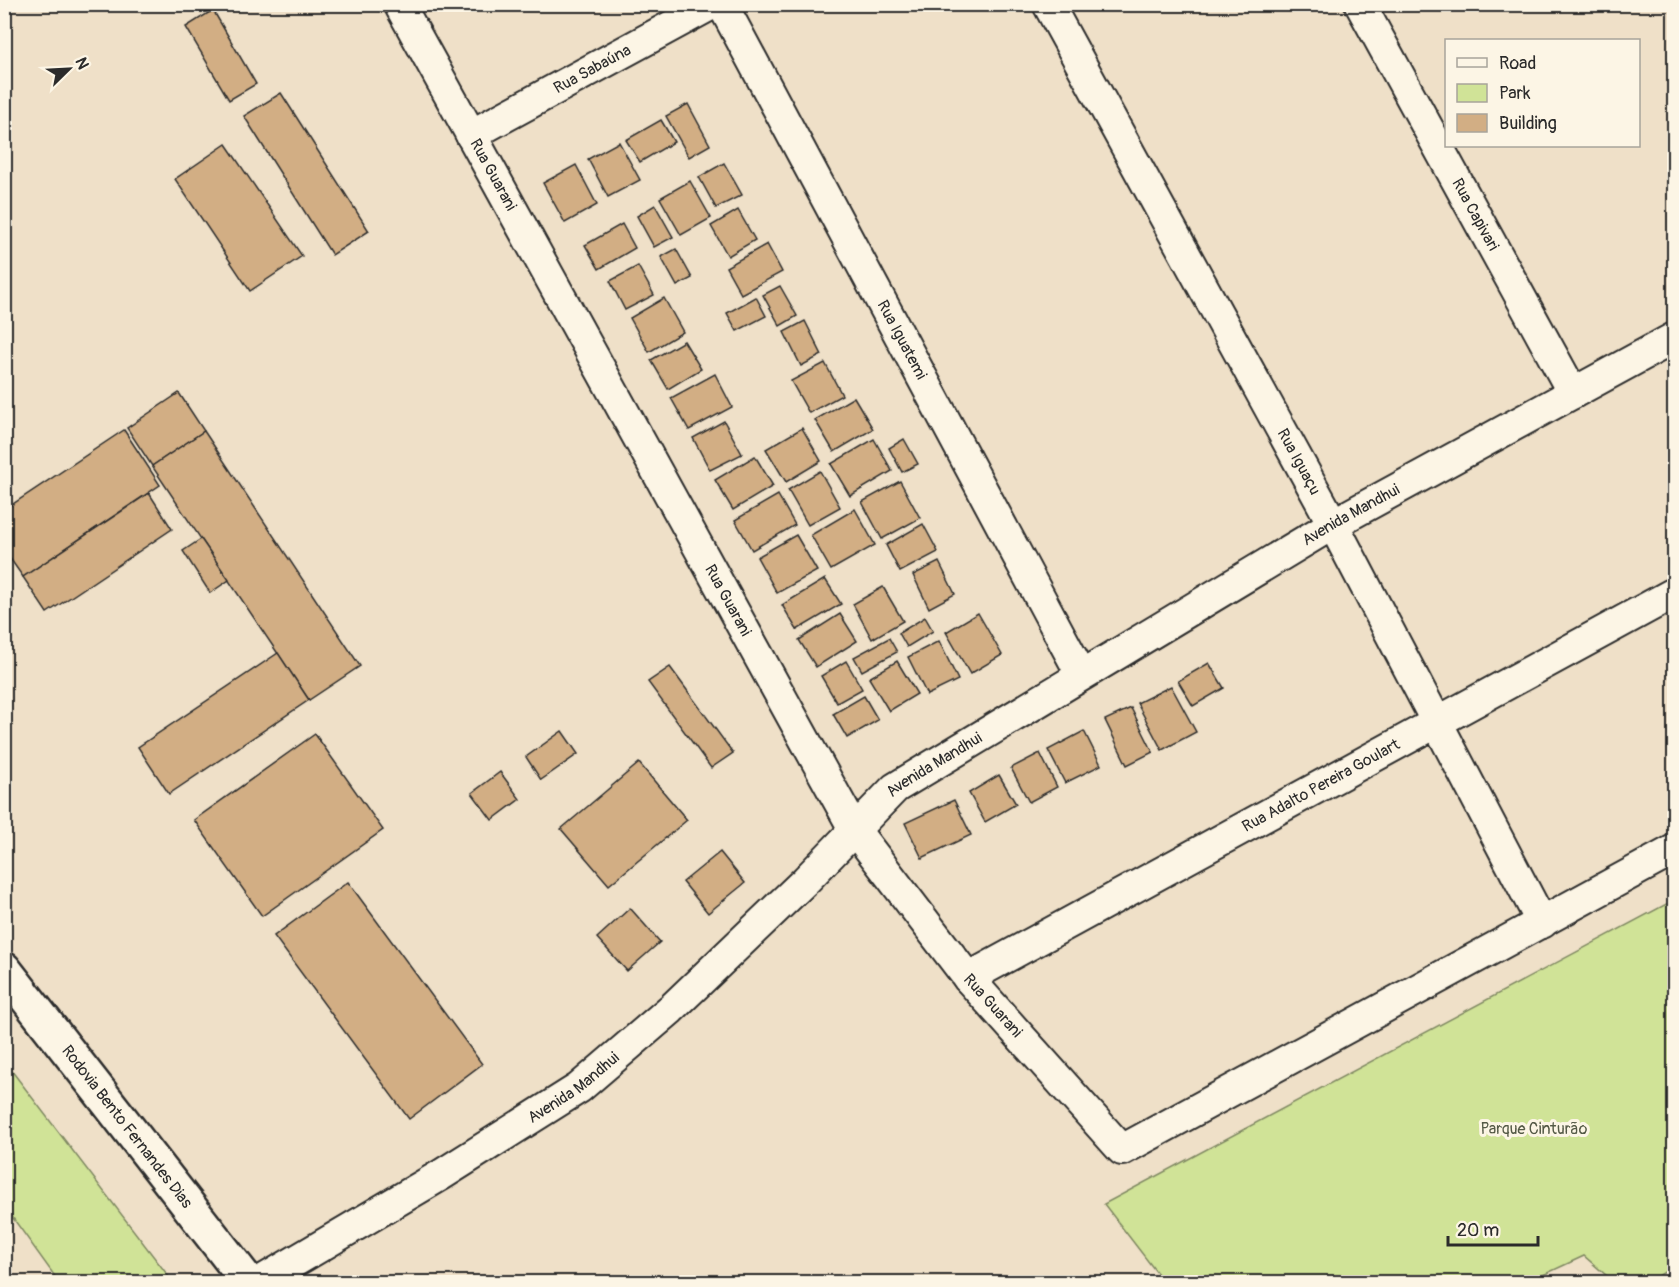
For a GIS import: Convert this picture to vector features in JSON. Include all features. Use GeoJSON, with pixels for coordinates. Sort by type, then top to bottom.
{"type":"FeatureCollection","features":[{"type":"Feature","properties":{"kind":"highway","name":"Rodovia Bento Fernandes Dias"},"geometry":{"type":"LineString","coordinates":[[4,969],[248,1282]]}},
{"type":"Feature","properties":{"kind":"street","name":"Rua Guarani"},"geometry":{"type":"LineString","coordinates":[[399,4],[854,829],[968,978],[1122,1150],[1542,923]]}},
{"type":"Feature","properties":{"kind":"street","name":"Rua Sabaúna"},"geometry":{"type":"LineString","coordinates":[[471,135],[712,4]]}},
{"type":"Feature","properties":{"kind":"street","name":"Rua Iguatemi"},"geometry":{"type":"LineString","coordinates":[[722,4],[1081,674]]}},
{"type":"Feature","properties":{"kind":"street","name":"Rua Iguaçu"},"geometry":{"type":"LineString","coordinates":[[1048,4],[1333,524],[1542,923]]}},
{"type":"Feature","properties":{"kind":"street","name":"Rua Capivari"},"geometry":{"type":"LineString","coordinates":[[1360,4],[1573,393]]}},
{"type":"Feature","properties":{"kind":"street","name":"Avenida Mandhui"},"geometry":{"type":"LineString","coordinates":[[260,1282],[441,1175],[579,1088],[671,1009],[806,880],[895,788],[1333,524],[1674,338]]}},
{"type":"Feature","properties":{"kind":"street","name":"Rua Adalto Pereira Goulart"},"geometry":{"type":"LineString","coordinates":[[968,978],[1674,594]]}},
{"type":"Feature","properties":{"kind":"street"},"geometry":{"type":"LineString","coordinates":[[1542,923],[1674,850]]}},
{"type":"Feature","properties":{"kind":"green space","name":"Parque Cinturão"},"geometry":{"type":"Polygon","coordinates":[[[1674,900],[1674,1266],[1649,1282],[1614,1282],[1584,1256],[1528,1282],[1164,1282],[1104,1204],[1674,900]]]}},
{"type":"Feature","properties":{"kind":"green space"},"geometry":{"type":"Polygon","coordinates":[[[4,1062],[173,1282],[59,1282],[5,1207],[4,1062]]]}},
{"type":"Feature","properties":{"kind":"building"},"geometry":{"type":"Polygon","coordinates":[[[213,10],[256,84],[229,100],[186,27],[213,10]]]}},
{"type":"Feature","properties":{"kind":"building"},"geometry":{"type":"Polygon","coordinates":[[[281,93],[369,231],[332,255],[244,116],[281,93]]]}},
{"type":"Feature","properties":{"kind":"building"},"geometry":{"type":"Polygon","coordinates":[[[688,104],[710,145],[689,157],[666,116],[688,104]]]}},
{"type":"Feature","properties":{"kind":"building"},"geometry":{"type":"Polygon","coordinates":[[[661,120],[674,142],[640,162],[626,140],[661,120]]]}},
{"type":"Feature","properties":{"kind":"building"},"geometry":{"type":"Polygon","coordinates":[[[619,142],[640,180],[608,197],[588,159],[619,142]]]}},
{"type":"Feature","properties":{"kind":"building"},"geometry":{"type":"Polygon","coordinates":[[[226,144],[302,256],[250,291],[175,179],[226,144]]]}},
{"type":"Feature","properties":{"kind":"building"},"geometry":{"type":"Polygon","coordinates":[[[724,163],[742,195],[716,208],[699,177],[724,163]]]}},
{"type":"Feature","properties":{"kind":"building"},"geometry":{"type":"Polygon","coordinates":[[[576,165],[597,205],[565,223],[543,183],[576,165]]]}},
{"type":"Feature","properties":{"kind":"building"},"geometry":{"type":"Polygon","coordinates":[[[690,181],[711,218],[681,235],[660,198],[690,181]]]}},
{"type":"Feature","properties":{"kind":"building"},"geometry":{"type":"Polygon","coordinates":[[[655,205],[673,237],[654,247],[637,216],[655,205]]]}},
{"type":"Feature","properties":{"kind":"building"},"geometry":{"type":"Polygon","coordinates":[[[738,210],[755,240],[728,256],[711,226],[738,210]]]}},
{"type":"Feature","properties":{"kind":"building"},"geometry":{"type":"Polygon","coordinates":[[[622,224],[635,248],[599,269],[585,245],[622,224]]]}},
{"type":"Feature","properties":{"kind":"building"},"geometry":{"type":"Polygon","coordinates":[[[767,244],[782,272],[741,294],[726,267],[767,244]]]}},
{"type":"Feature","properties":{"kind":"building"},"geometry":{"type":"Polygon","coordinates":[[[676,249],[692,278],[677,286],[661,257],[676,249]]]}},
{"type":"Feature","properties":{"kind":"building"},"geometry":{"type":"Polygon","coordinates":[[[638,266],[654,295],[625,310],[610,281],[638,266]]]}},
{"type":"Feature","properties":{"kind":"building"},"geometry":{"type":"Polygon","coordinates":[[[780,286],[797,316],[780,326],[763,295],[780,286]]]}},
{"type":"Feature","properties":{"kind":"building"},"geometry":{"type":"Polygon","coordinates":[[[756,297],[766,316],[737,331],[727,313],[756,297]]]}},
{"type":"Feature","properties":{"kind":"building"},"geometry":{"type":"Polygon","coordinates":[[[664,298],[683,332],[649,352],[630,318],[664,298]]]}},
{"type":"Feature","properties":{"kind":"building"},"geometry":{"type":"Polygon","coordinates":[[[805,321],[822,355],[801,366],[784,332],[805,321]]]}},
{"type":"Feature","properties":{"kind":"building"},"geometry":{"type":"Polygon","coordinates":[[[684,341],[701,369],[668,389],[651,360],[684,341]]]}},
{"type":"Feature","properties":{"kind":"building"},"geometry":{"type":"Polygon","coordinates":[[[825,363],[842,395],[809,413],[791,381],[825,363]]]}},
{"type":"Feature","properties":{"kind":"building"},"geometry":{"type":"Polygon","coordinates":[[[715,374],[732,407],[689,430],[671,398],[715,374]]]}},
{"type":"Feature","properties":{"kind":"building"},"geometry":{"type":"Polygon","coordinates":[[[179,393],[204,431],[152,466],[127,428],[179,393]]]}},
{"type":"Feature","properties":{"kind":"building"},"geometry":{"type":"Polygon","coordinates":[[[854,397],[873,429],[834,452],[815,420],[854,397]]]}},
{"type":"Feature","properties":{"kind":"building"},"geometry":{"type":"Polygon","coordinates":[[[724,421],[742,454],[710,470],[693,438],[724,421]]]}},
{"type":"Feature","properties":{"kind":"building"},"geometry":{"type":"Polygon","coordinates":[[[802,428],[821,461],[786,482],[766,449],[802,428]]]}},
{"type":"Feature","properties":{"kind":"building"},"geometry":{"type":"Polygon","coordinates":[[[124,430],[160,485],[23,577],[4,550],[4,510],[124,430]]]}},
{"type":"Feature","properties":{"kind":"building"},"geometry":{"type":"Polygon","coordinates":[[[204,431],[360,666],[309,700],[152,466],[204,431]]]}},
{"type":"Feature","properties":{"kind":"building"},"geometry":{"type":"Polygon","coordinates":[[[874,439],[892,471],[850,496],[831,464],[874,439]]]}},
{"type":"Feature","properties":{"kind":"building"},"geometry":{"type":"Polygon","coordinates":[[[904,439],[918,464],[902,472],[889,448],[904,439]]]}},
{"type":"Feature","properties":{"kind":"building"},"geometry":{"type":"Polygon","coordinates":[[[755,456],[773,486],[733,510],[715,480],[755,456]]]}},
{"type":"Feature","properties":{"kind":"building"},"geometry":{"type":"Polygon","coordinates":[[[820,471],[840,507],[808,525],[788,490],[820,471]]]}},
{"type":"Feature","properties":{"kind":"building"},"geometry":{"type":"Polygon","coordinates":[[[900,481],[920,518],[882,539],[862,502],[900,481]]]}},
{"type":"Feature","properties":{"kind":"building"},"geometry":{"type":"Polygon","coordinates":[[[149,493],[172,529],[47,613],[23,577],[149,493]]]}},
{"type":"Feature","properties":{"kind":"building"},"geometry":{"type":"Polygon","coordinates":[[[778,495],[795,525],[752,550],[735,520],[778,495]]]}},
{"type":"Feature","properties":{"kind":"building"},"geometry":{"type":"Polygon","coordinates":[[[855,509],[875,545],[831,570],[811,535],[855,509]]]}},
{"type":"Feature","properties":{"kind":"building"},"geometry":{"type":"Polygon","coordinates":[[[923,524],[938,552],[900,572],[886,545],[923,524]]]}},
{"type":"Feature","properties":{"kind":"building"},"geometry":{"type":"Polygon","coordinates":[[[796,535],[817,571],[777,593],[757,557],[796,535]]]}},
{"type":"Feature","properties":{"kind":"building"},"geometry":{"type":"Polygon","coordinates":[[[201,539],[229,580],[210,593],[183,551],[201,539]]]}},
{"type":"Feature","properties":{"kind":"building"},"geometry":{"type":"Polygon","coordinates":[[[939,562],[955,594],[929,608],[913,575],[939,562]]]}},
{"type":"Feature","properties":{"kind":"building"},"geometry":{"type":"Polygon","coordinates":[[[825,579],[841,604],[797,630],[782,605],[825,579]]]}},
{"type":"Feature","properties":{"kind":"building"},"geometry":{"type":"Polygon","coordinates":[[[883,587],[903,621],[872,639],[853,604],[883,587]]]}},
{"type":"Feature","properties":{"kind":"building"},"geometry":{"type":"Polygon","coordinates":[[[978,613],[1002,655],[970,674],[946,632],[978,613]]]}},
{"type":"Feature","properties":{"kind":"building"},"geometry":{"type":"Polygon","coordinates":[[[840,614],[857,641],[816,667],[799,640],[840,614]]]}},
{"type":"Feature","properties":{"kind":"building"},"geometry":{"type":"Polygon","coordinates":[[[925,617],[933,631],[907,647],[899,633],[925,617]]]}},
{"type":"Feature","properties":{"kind":"building"},"geometry":{"type":"Polygon","coordinates":[[[889,638],[897,652],[862,671],[854,657],[889,638]]]}},
{"type":"Feature","properties":{"kind":"building"},"geometry":{"type":"Polygon","coordinates":[[[939,641],[958,680],[927,695],[908,657],[939,641]]]}},
{"type":"Feature","properties":{"kind":"building"},"geometry":{"type":"Polygon","coordinates":[[[278,653],[309,700],[169,794],[138,747],[278,653]]]}},
{"type":"Feature","properties":{"kind":"building"},"geometry":{"type":"Polygon","coordinates":[[[846,661],[862,689],[837,703],[821,676],[846,661]]]}},
{"type":"Feature","properties":{"kind":"building"},"geometry":{"type":"Polygon","coordinates":[[[897,661],[917,694],[889,711],[869,678],[897,661]]]}},
{"type":"Feature","properties":{"kind":"building"},"geometry":{"type":"Polygon","coordinates":[[[1209,663],[1224,688],[1193,706],[1178,681],[1209,663]]]}},
{"type":"Feature","properties":{"kind":"building"},"geometry":{"type":"Polygon","coordinates":[[[670,667],[733,753],[711,768],[648,682],[670,667]]]}},
{"type":"Feature","properties":{"kind":"building"},"geometry":{"type":"Polygon","coordinates":[[[1171,686],[1196,732],[1162,750],[1137,703],[1171,686]]]}},
{"type":"Feature","properties":{"kind":"building"},"geometry":{"type":"Polygon","coordinates":[[[864,696],[878,720],[847,738],[833,714],[864,696]]]}},
{"type":"Feature","properties":{"kind":"building"},"geometry":{"type":"Polygon","coordinates":[[[1131,708],[1153,752],[1127,765],[1105,720],[1131,708]]]}},
{"type":"Feature","properties":{"kind":"building"},"geometry":{"type":"Polygon","coordinates":[[[562,731],[578,754],[541,780],[526,757],[562,731]]]}},
{"type":"Feature","properties":{"kind":"building"},"geometry":{"type":"Polygon","coordinates":[[[1084,731],[1101,765],[1065,783],[1048,750],[1084,731]]]}},
{"type":"Feature","properties":{"kind":"building"},"geometry":{"type":"Polygon","coordinates":[[[315,734],[383,830],[262,916],[194,820],[315,734]]]}},
{"type":"Feature","properties":{"kind":"building"},"geometry":{"type":"Polygon","coordinates":[[[1040,753],[1057,787],[1029,802],[1011,768],[1040,753]]]}},
{"type":"Feature","properties":{"kind":"building"},"geometry":{"type":"Polygon","coordinates":[[[639,763],[687,820],[609,885],[561,829],[639,763]]]}},
{"type":"Feature","properties":{"kind":"building"},"geometry":{"type":"Polygon","coordinates":[[[500,772],[520,799],[492,820],[472,793],[500,772]]]}},
{"type":"Feature","properties":{"kind":"building"},"geometry":{"type":"Polygon","coordinates":[[[999,775],[1016,804],[985,822],[969,793],[999,775]]]}},
{"type":"Feature","properties":{"kind":"building"},"geometry":{"type":"Polygon","coordinates":[[[954,800],[971,835],[922,858],[905,823],[954,800]]]}},
{"type":"Feature","properties":{"kind":"building"},"geometry":{"type":"Polygon","coordinates":[[[720,852],[745,883],[708,913],[683,882],[720,852]]]}},
{"type":"Feature","properties":{"kind":"building"},"geometry":{"type":"Polygon","coordinates":[[[348,882],[482,1064],[409,1119],[274,936],[348,882]]]}},
{"type":"Feature","properties":{"kind":"building"},"geometry":{"type":"Polygon","coordinates":[[[630,908],[660,942],[627,971],[597,938],[630,908]]]}}]}
